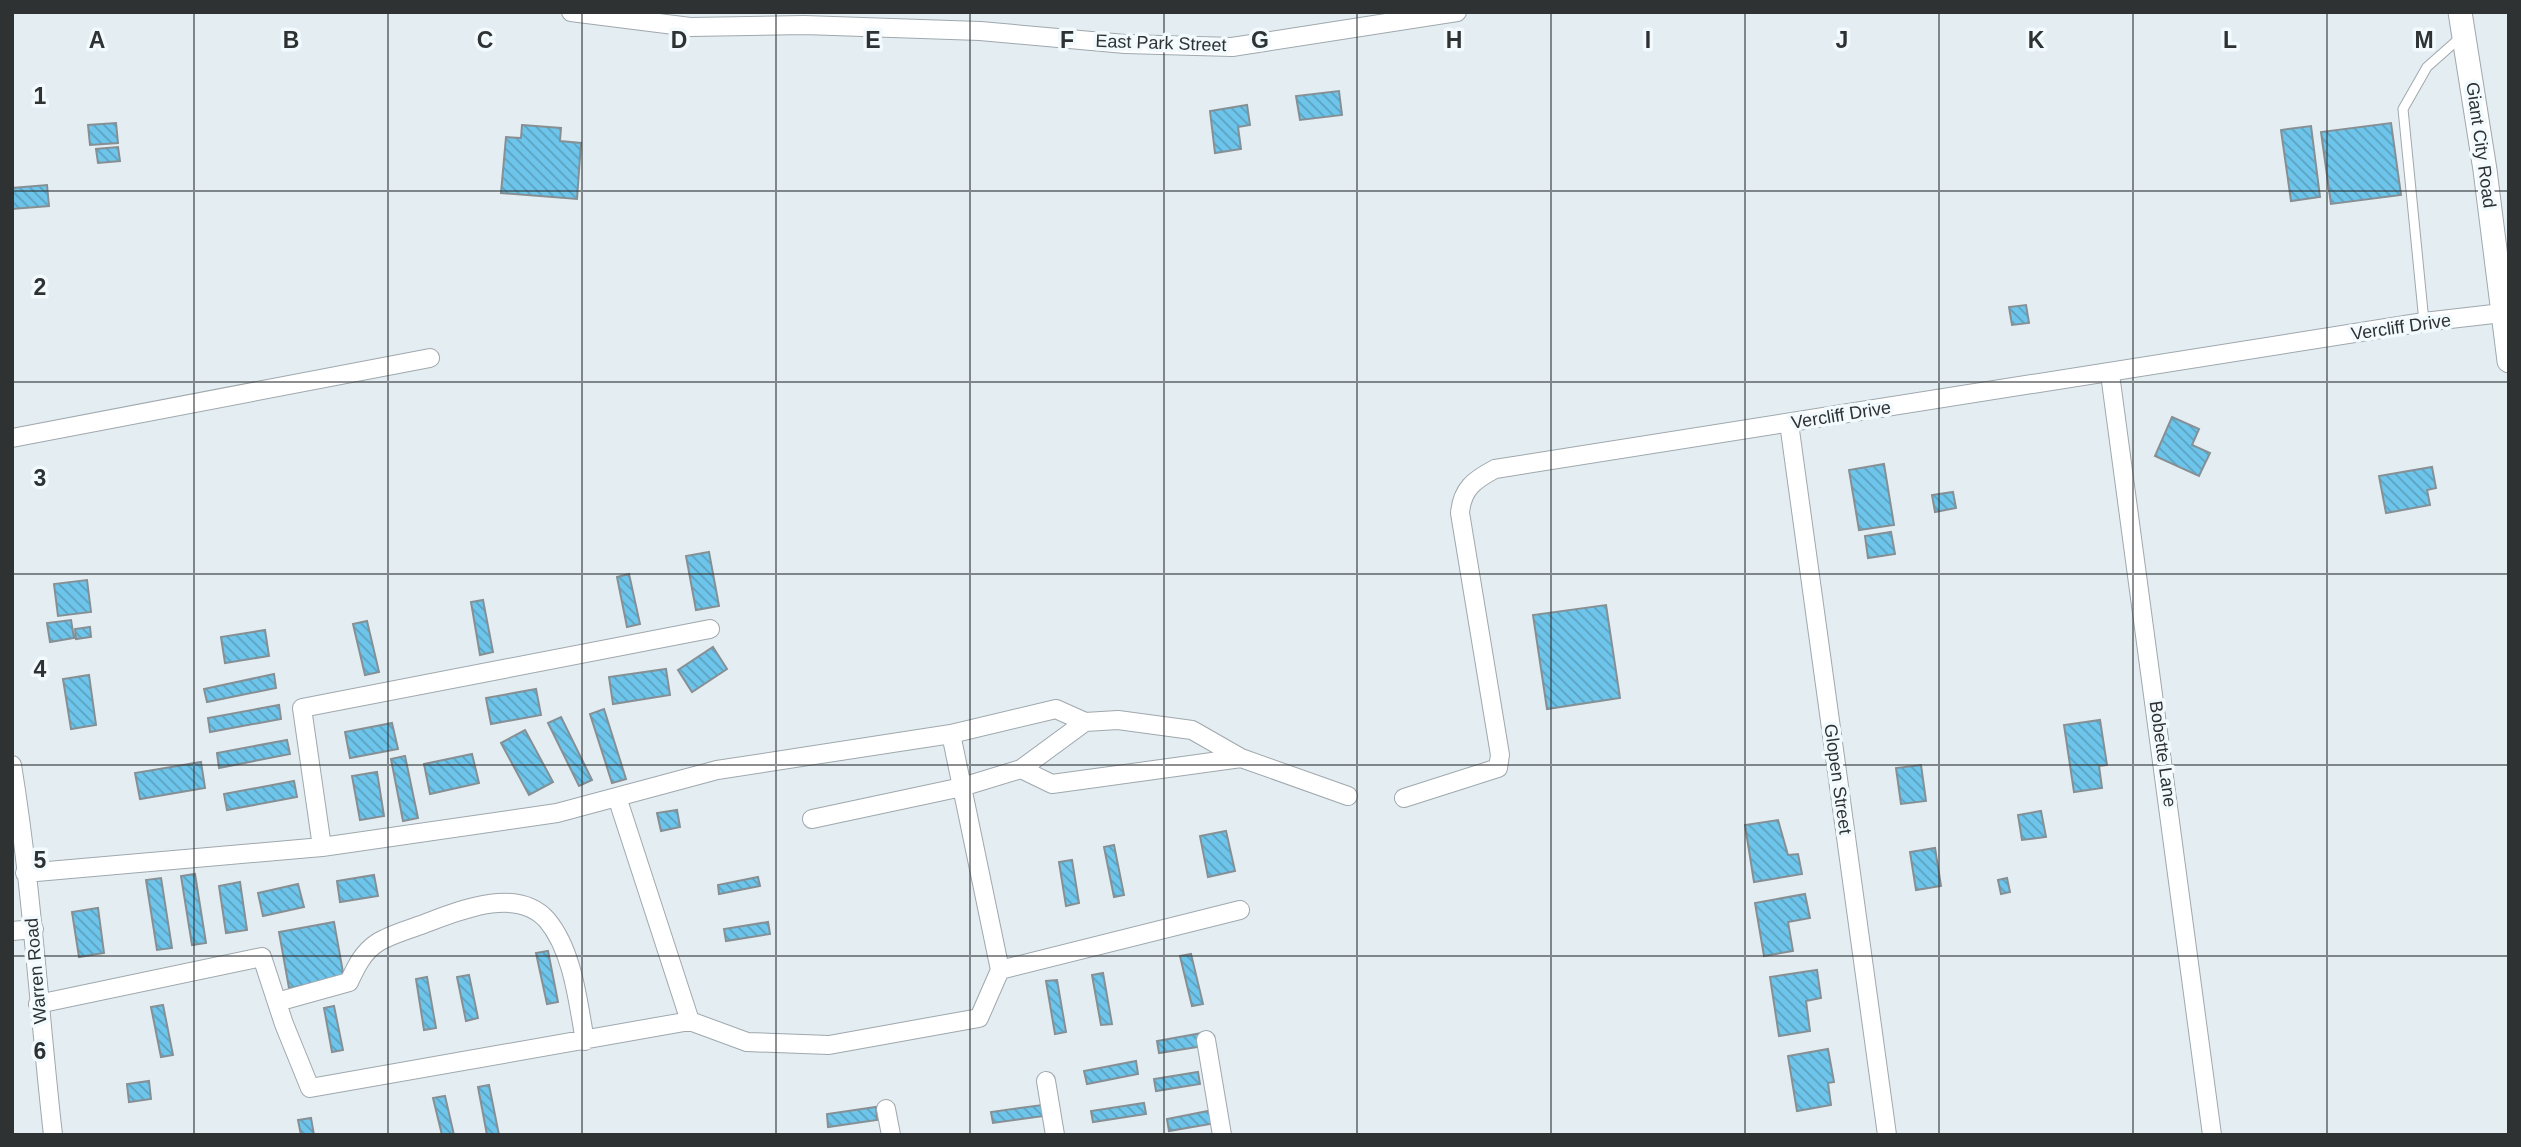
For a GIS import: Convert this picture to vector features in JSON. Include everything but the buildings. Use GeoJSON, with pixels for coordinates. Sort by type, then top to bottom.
{"type":"FeatureCollection","features":[{"type":"Feature","properties":{"kind":"street","name":"East Park Street"},"geometry":{"type":"LineString","coordinates":[[571,12],[690,27],[804,24],[940,29],[1125,44],[1232,47],[1457,12]]}},
{"type":"Feature","properties":{"kind":"street","name":"Giant City Road"},"geometry":{"type":"LineString","coordinates":[[2462,23],[2485,170],[2509,361]]}},
{"type":"Feature","properties":{"kind":"street","name":"Vercliff Drive"},"geometry":{"type":"LineString","coordinates":[[1404,798],[1498,768],[1500,755],[1460,513],[1461,496],[1475,479],[1495,469],[2110,374],[2424,322],[2502,313]]}},
{"type":"Feature","properties":{"kind":"street"},"geometry":{"type":"LineString","coordinates":[[12,438],[430,358]]}},
{"type":"Feature","properties":{"kind":"street","name":"Bobette Lane"},"geometry":{"type":"LineString","coordinates":[[2110,374],[2212,1135]]}},
{"type":"Feature","properties":{"kind":"street","name":"Glopen Street"},"geometry":{"type":"LineString","coordinates":[[1789,423],[1887,1135]]}},
{"type":"Feature","properties":{"kind":"street"},"geometry":{"type":"LineString","coordinates":[[322,848],[302,708],[710,629]]}},
{"type":"Feature","properties":{"kind":"street"},"geometry":{"type":"LineString","coordinates":[[25,873],[322,848],[557,813],[717,769],[951,734],[1056,709],[1085,722],[1118,720],[1192,730],[1241,758],[1348,796]]}},
{"type":"Feature","properties":{"kind":"street"},"geometry":{"type":"LineString","coordinates":[[812,819],[962,787],[1021,769],[1085,722]]}},
{"type":"Feature","properties":{"kind":"street"},"geometry":{"type":"LineString","coordinates":[[38,1004],[262,957],[310,1088],[690,1021],[747,1042],[828,1045],[979,1018],[1000,970],[951,734]]}},
{"type":"Feature","properties":{"kind":"street"},"geometry":{"type":"LineString","coordinates":[[1021,769],[1052,784],[1241,758]]}},
{"type":"Feature","properties":{"kind":"street","name":"Warren Road"},"geometry":{"type":"LineString","coordinates":[[12,765],[34,929],[38,1004],[53,1135]]}},
{"type":"Feature","properties":{"kind":"street"},"geometry":{"type":"LineString","coordinates":[[617,797],[690,1021]]}},
{"type":"Feature","properties":{"kind":"street"},"geometry":{"type":"LineString","coordinates":[[277,1002],[349,982],[358,962],[376,944],[404,932],[488,904],[508,904],[534,909],[547,920],[563,948],[585,1041]]}},
{"type":"Feature","properties":{"kind":"street"},"geometry":{"type":"LineString","coordinates":[[1000,970],[1240,910]]}},
{"type":"Feature","properties":{"kind":"street"},"geometry":{"type":"LineString","coordinates":[[12,930],[34,929]]}},
{"type":"Feature","properties":{"kind":"street"},"geometry":{"type":"LineString","coordinates":[[1206,1040],[1222,1135]]}},
{"type":"Feature","properties":{"kind":"street"},"geometry":{"type":"LineString","coordinates":[[1046,1081],[1055,1135]]}},
{"type":"Feature","properties":{"kind":"street"},"geometry":{"type":"LineString","coordinates":[[886,1109],[891,1135]]}},
{"type":"Feature","properties":{"kind":"lane"},"geometry":{"type":"LineString","coordinates":[[2424,322],[2403,110],[2427,66],[2462,23]]}}]}
